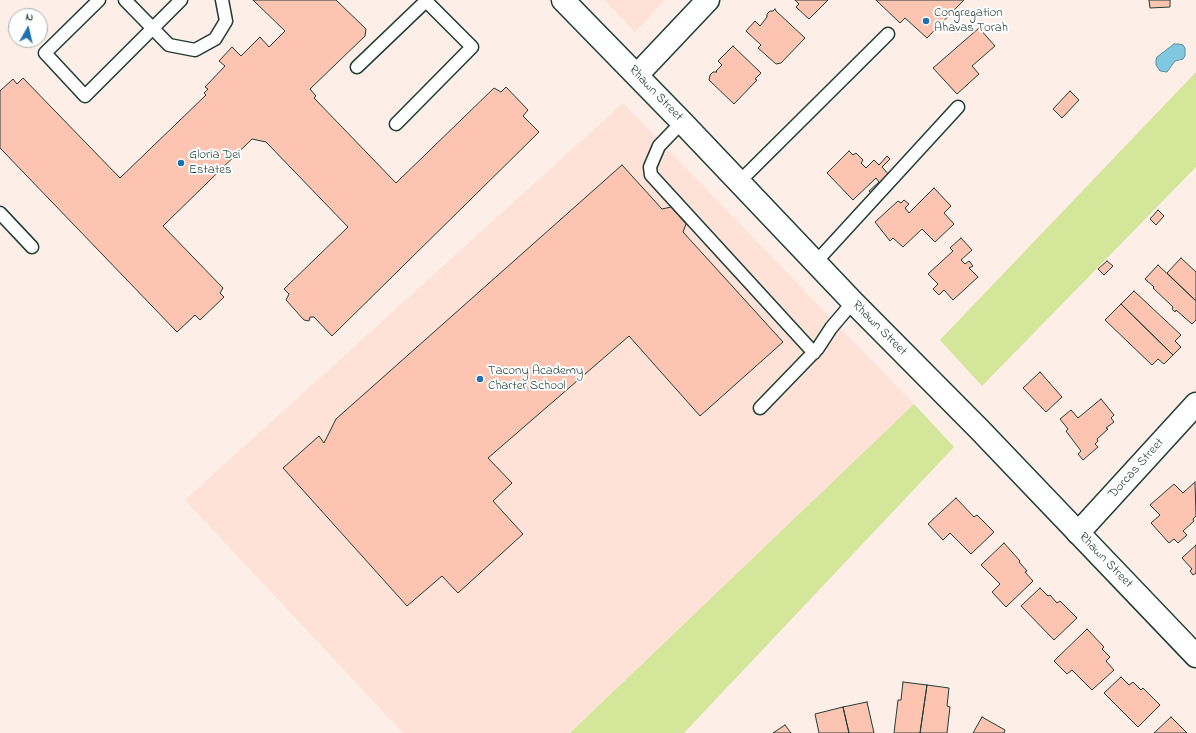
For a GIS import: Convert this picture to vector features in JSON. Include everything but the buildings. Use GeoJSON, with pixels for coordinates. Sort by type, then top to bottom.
{"type":"FeatureCollection","features":[{"type":"Feature","properties":{"kind":"main road","name":"Rhawn Street"},"geometry":{"type":"LineString","coordinates":[[563,0],[637,74],[853,302],[979,429],[1196,656]]}},
{"type":"Feature","properties":{"kind":"main road"},"geometry":{"type":"LineString","coordinates":[[637,74],[708,0]]}},
{"type":"Feature","properties":{"kind":"main road","name":"Dorcas Street"},"geometry":{"type":"LineString","coordinates":[[1078,533],[1196,404]]}},
{"type":"Feature","properties":{"kind":"lane"},"geometry":{"type":"LineString","coordinates":[[99,0],[45,53],[85,96],[181,0]]}},
{"type":"Feature","properties":{"kind":"lane"},"geometry":{"type":"LineString","coordinates":[[125,0],[169,45],[195,50],[215,39],[226,21],[222,0]]}},
{"type":"Feature","properties":{"kind":"lane"},"geometry":{"type":"LineString","coordinates":[[357,67],[426,0],[472,47],[396,124]]}},
{"type":"Feature","properties":{"kind":"lane"},"geometry":{"type":"LineString","coordinates":[[739,182],[888,34]]}},
{"type":"Feature","properties":{"kind":"lane"},"geometry":{"type":"LineString","coordinates":[[816,263],[958,107]]}},
{"type":"Feature","properties":{"kind":"lane"},"geometry":{"type":"LineString","coordinates":[[682,122],[659,146],[650,167],[651,175],[814,352]]}},
{"type":"Feature","properties":{"kind":"lane"},"geometry":{"type":"LineString","coordinates":[[0,213],[32,247]]}},
{"type":"Feature","properties":{"kind":"lane"},"geometry":{"type":"LineString","coordinates":[[760,408],[818,348],[831,328],[853,302]]}},
{"type":"Feature","properties":{"kind":"shaded area"},"geometry":{"type":"Polygon","coordinates":[[[604,0],[665,0],[635,32],[604,0]]]}},
{"type":"Feature","properties":{"kind":"shaded area"},"geometry":{"type":"Polygon","coordinates":[[[623,103],[914,404],[570,733],[403,733],[185,500],[623,103]]]}},
{"type":"Feature","properties":{"kind":"green space"},"geometry":{"type":"Polygon","coordinates":[[[1196,72],[1196,167],[982,386],[940,340],[1196,72]]]}},
{"type":"Feature","properties":{"kind":"green space"},"geometry":{"type":"Polygon","coordinates":[[[914,404],[954,447],[684,733],[570,733],[914,404]]]}},
{"type":"Feature","properties":{"kind":"water"},"geometry":{"type":"Polygon","coordinates":[[[1174,44],[1183,45],[1185,48],[1185,56],[1183,59],[1175,61],[1167,72],[1160,71],[1156,65],[1157,57],[1174,44]]]}},
{"type":"Feature","properties":{"kind":"place","name":"Congregation Ahavas Torah"},"geometry":{"type":"Point","coordinates":[926,21]}},
{"type":"Feature","properties":{"kind":"place","name":"Gloria Dei Estates"},"geometry":{"type":"Point","coordinates":[181,163]}},
{"type":"Feature","properties":{"kind":"place","name":"Tacony Academy Charter School"},"geometry":{"type":"Point","coordinates":[480,379]}}]}
